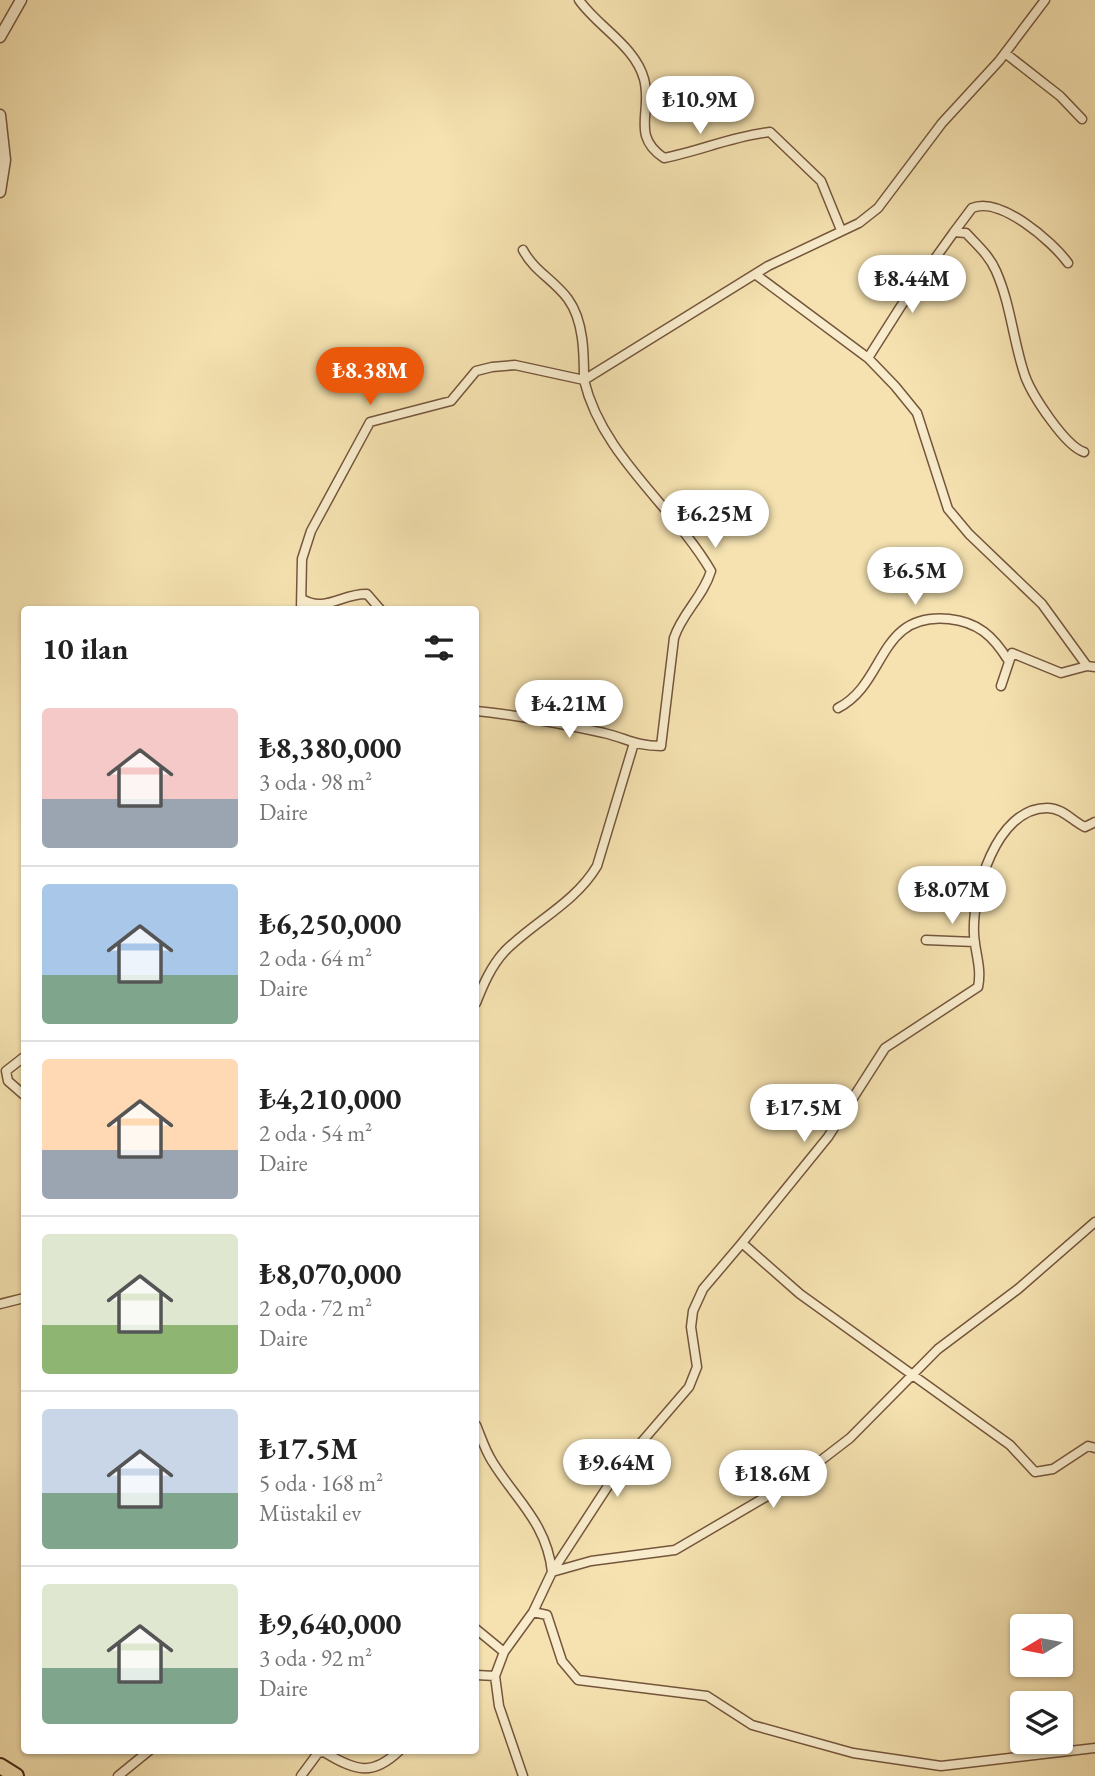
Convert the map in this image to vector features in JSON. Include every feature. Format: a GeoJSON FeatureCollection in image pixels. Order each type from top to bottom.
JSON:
{"type":"FeatureCollection","features":[{"type":"Feature","properties":{"kind":"highway"},"geometry":{"type":"LineString","coordinates":[[0,1766],[16,1776]]}},
{"type":"Feature","properties":{"kind":"street"},"geometry":{"type":"LineString","coordinates":[[0,37],[21,0]]}},
{"type":"Feature","properties":{"kind":"street"},"geometry":{"type":"LineString","coordinates":[[579,0],[631,55],[644,80],[644,138],[653,150],[664,158],[703,150],[742,135],[770,132],[821,181],[841,230]]}},
{"type":"Feature","properties":{"kind":"street"},"geometry":{"type":"LineString","coordinates":[[301,604],[302,559],[311,531],[370,422],[451,401],[476,371],[492,367],[515,365],[584,380],[755,274],[859,223],[878,208],[942,123],[1005,53],[1045,0]]}},
{"type":"Feature","properties":{"kind":"street"},"geometry":{"type":"LineString","coordinates":[[1005,53],[1060,96],[1082,119]]}},
{"type":"Feature","properties":{"kind":"street"},"geometry":{"type":"LineString","coordinates":[[0,115],[5,160],[0,192]]}},
{"type":"Feature","properties":{"kind":"street"},"geometry":{"type":"LineString","coordinates":[[868,358],[901,306],[972,208],[994,205],[1017,218],[1058,249],[1068,263]]}},
{"type":"Feature","properties":{"kind":"street"},"geometry":{"type":"LineString","coordinates":[[954,232],[966,233],[985,252],[1009,303],[1026,376],[1061,433],[1077,450],[1084,452]]}},
{"type":"Feature","properties":{"kind":"street"},"geometry":{"type":"LineString","coordinates":[[479,711],[551,722],[622,737],[634,743],[661,746],[674,638],[677,628],[699,600],[710,571],[696,546],[641,482],[615,443],[588,395],[584,380],[580,329],[568,299],[530,264],[523,250]]}},
{"type":"Feature","properties":{"kind":"street"},"geometry":{"type":"LineString","coordinates":[[755,274],[868,358],[917,413],[948,509],[969,534],[1042,604],[1091,667],[1061,673],[1012,653],[1001,685]]}},
{"type":"Feature","properties":{"kind":"street"},"geometry":{"type":"LineString","coordinates":[[313,606],[355,594],[367,594],[377,606]]}},
{"type":"Feature","properties":{"kind":"street"},"geometry":{"type":"LineString","coordinates":[[838,708],[847,703],[866,682],[897,632],[933,617],[958,620],[979,627],[992,637],[1008,660]]}},
{"type":"Feature","properties":{"kind":"street"},"geometry":{"type":"LineString","coordinates":[[479,996],[491,969],[505,951],[587,883],[597,866],[634,743]]}},
{"type":"Feature","properties":{"kind":"street"},"geometry":{"type":"LineString","coordinates":[[523,1776],[499,1706],[495,1676],[504,1652],[533,1612],[552,1572],[621,1466],[689,1387],[697,1367],[691,1328],[693,1311],[703,1289],[828,1138],[885,1048],[978,987],[981,973],[975,942],[977,902],[986,861],[1000,838],[1031,811],[1049,808],[1065,813],[1085,827],[1095,822]]}},
{"type":"Feature","properties":{"kind":"street"},"geometry":{"type":"LineString","coordinates":[[926,940],[975,942]]}},
{"type":"Feature","properties":{"kind":"street"},"geometry":{"type":"LineString","coordinates":[[21,1059],[6,1071],[8,1080],[21,1092]]}},
{"type":"Feature","properties":{"kind":"street"},"geometry":{"type":"LineString","coordinates":[[552,1572],[591,1561],[675,1550],[798,1478],[850,1438],[938,1349],[1018,1289],[1095,1222]]}},
{"type":"Feature","properties":{"kind":"street"},"geometry":{"type":"LineString","coordinates":[[742,1243],[800,1294],[1010,1446],[1035,1472],[1052,1469],[1088,1447],[1095,1448]]}},
{"type":"Feature","properties":{"kind":"street"},"geometry":{"type":"LineString","coordinates":[[0,1304],[21,1299]]}},
{"type":"Feature","properties":{"kind":"street"},"geometry":{"type":"LineString","coordinates":[[479,1432],[492,1461],[523,1500],[550,1550],[552,1572]]}},
{"type":"Feature","properties":{"kind":"street"},"geometry":{"type":"LineString","coordinates":[[533,1612],[547,1615],[562,1661],[578,1680],[707,1696],[752,1725],[853,1753],[941,1766],[1095,1748]]}},
{"type":"Feature","properties":{"kind":"street"},"geometry":{"type":"LineString","coordinates":[[479,1631],[504,1652]]}},
{"type":"Feature","properties":{"kind":"street"},"geometry":{"type":"LineString","coordinates":[[479,1675],[495,1676]]}},
{"type":"Feature","properties":{"kind":"street"},"geometry":{"type":"LineString","coordinates":[[118,1776],[145,1754]]}},
{"type":"Feature","properties":{"kind":"street"},"geometry":{"type":"LineString","coordinates":[[301,1776],[317,1754]]}},
{"type":"Feature","properties":{"kind":"street"},"geometry":{"type":"LineString","coordinates":[[328,1754],[360,1774],[374,1775],[389,1766],[397,1754]]}}]}
